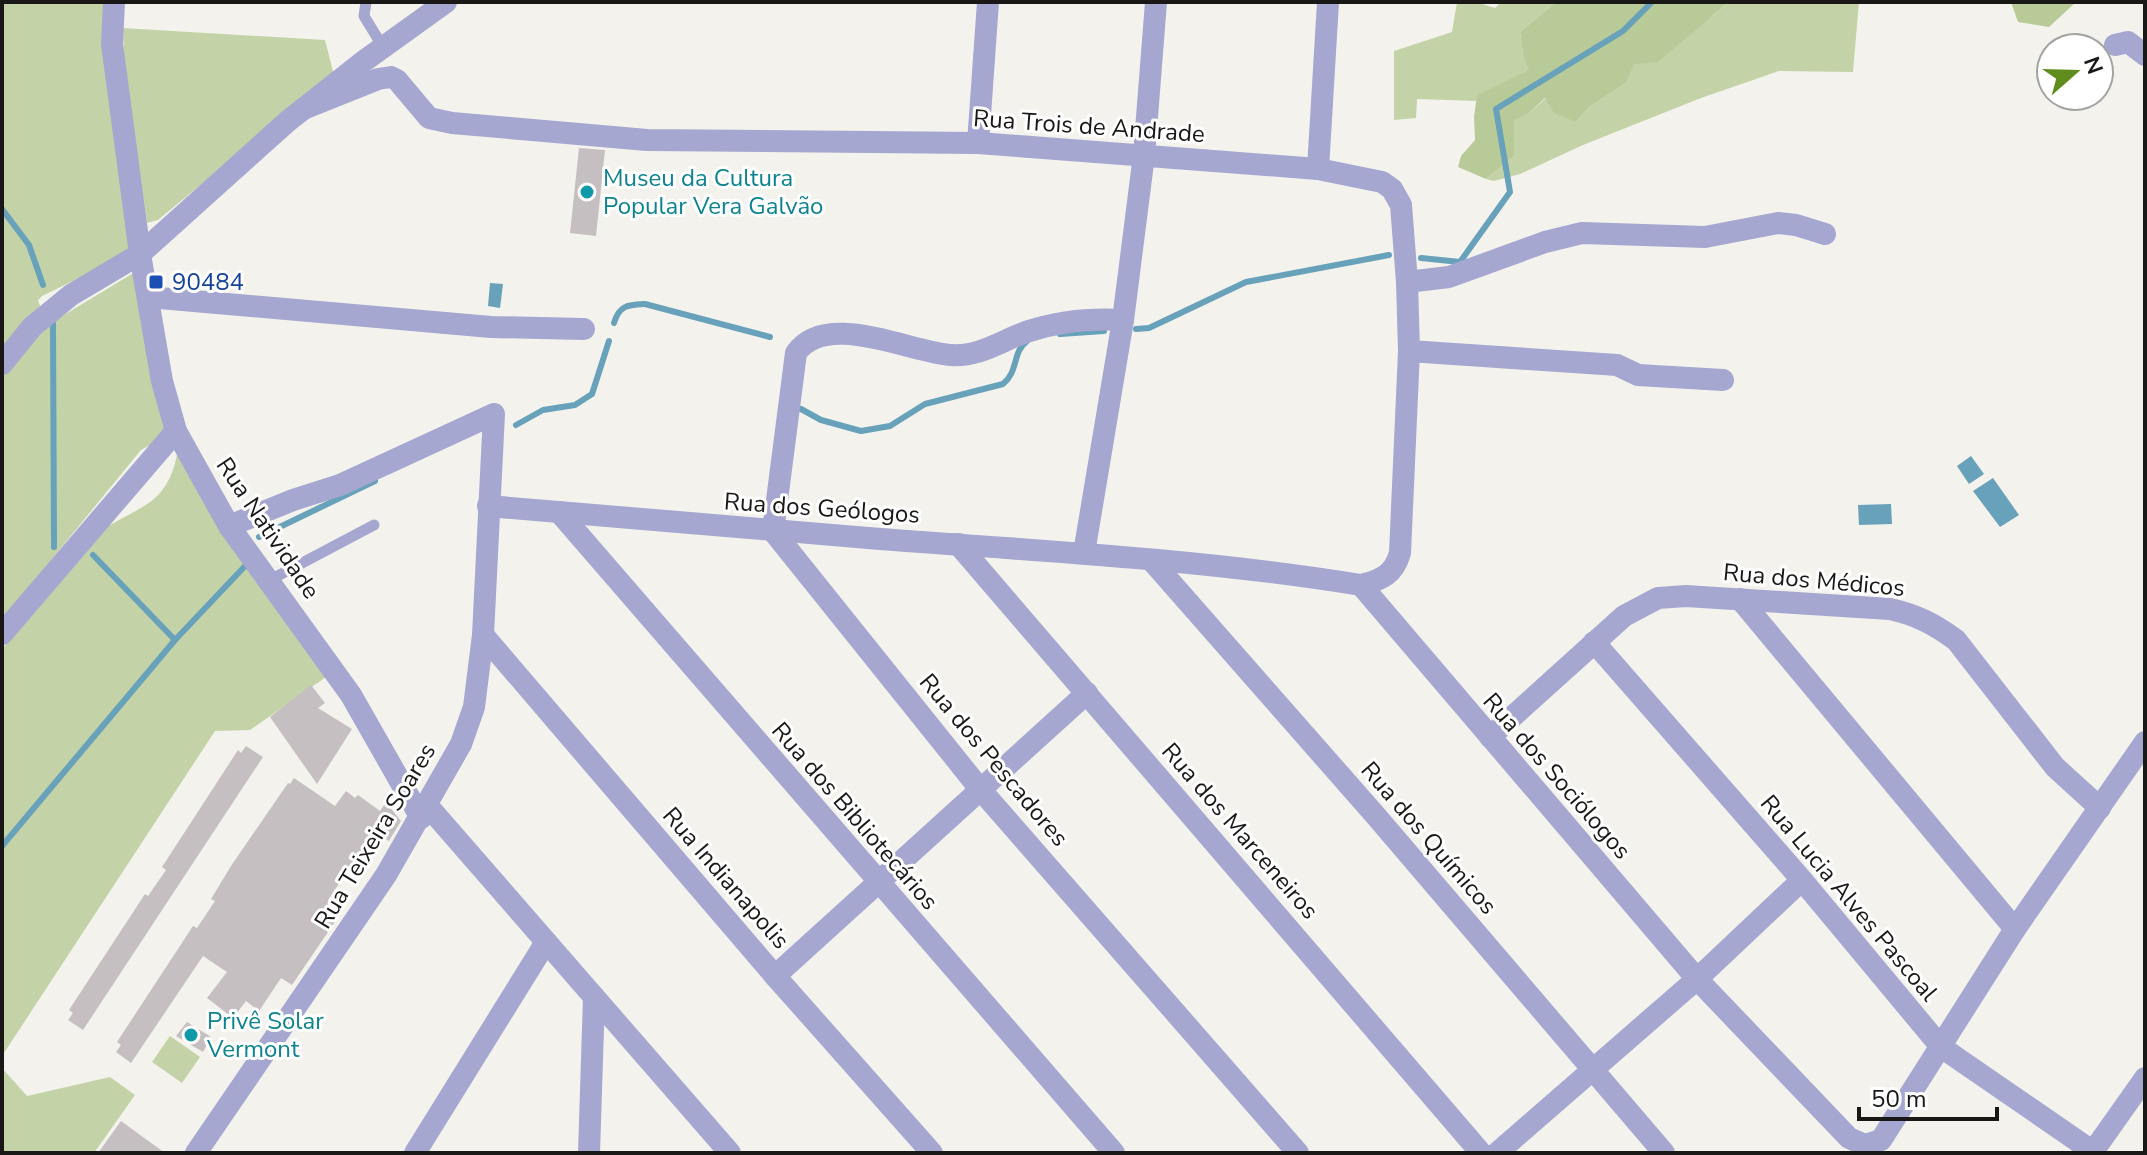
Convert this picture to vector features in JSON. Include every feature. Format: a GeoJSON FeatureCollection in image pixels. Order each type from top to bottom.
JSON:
{"type":"FeatureCollection","features":[{"type":"Feature","properties":{"kind":"street","name":"Rua Natividade"},"geometry":{"type":"LineString","coordinates":[[114,2],[112,44],[140,254],[162,381],[176,431],[229,526],[351,695],[424,812],[546,942],[730,1153]]}},
{"type":"Feature","properties":{"kind":"street"},"geometry":{"type":"LineString","coordinates":[[2,364],[32,327],[71,295],[140,254],[303,109],[446,2]]}},
{"type":"Feature","properties":{"kind":"street"},"geometry":{"type":"LineString","coordinates":[[978,143],[988,2]]}},
{"type":"Feature","properties":{"kind":"street"},"geometry":{"type":"LineString","coordinates":[[1084,553],[1123,320],[1144,155],[1156,2]]}},
{"type":"Feature","properties":{"kind":"street"},"geometry":{"type":"LineString","coordinates":[[1318,169],[1328,2]]}},
{"type":"Feature","properties":{"kind":"street"},"geometry":{"type":"LineString","coordinates":[[2115,45],[2128,42],[2145,55]]}},
{"type":"Feature","properties":{"kind":"street","name":"Rua Trois de Andrade"},"geometry":{"type":"LineString","coordinates":[[364,61],[378,79],[394,78],[429,118],[452,123],[662,141],[978,143],[1318,169],[1382,182],[1392,189],[1401,205],[1407,282],[1409,351],[1400,553],[1389,575],[1361,585]]}},
{"type":"Feature","properties":{"kind":"street"},"geometry":{"type":"LineString","coordinates":[[303,109],[378,79]]}},
{"type":"Feature","properties":{"kind":"street"},"geometry":{"type":"LineString","coordinates":[[1407,282],[1449,277],[1545,242],[1582,233],[1705,237],[1778,223],[1825,234]]}},
{"type":"Feature","properties":{"kind":"street"},"geometry":{"type":"LineString","coordinates":[[148,297],[491,327],[584,329]]}},
{"type":"Feature","properties":{"kind":"street"},"geometry":{"type":"LineString","coordinates":[[773,531],[796,353],[802,343],[821,334],[869,336],[920,351],[969,355],[1024,333],[1066,321],[1123,320]]}},
{"type":"Feature","properties":{"kind":"street"},"geometry":{"type":"LineString","coordinates":[[1409,351],[1617,365],[1638,375],[1723,380]]}},
{"type":"Feature","properties":{"kind":"street","name":"Rua Teixeira Soares"},"geometry":{"type":"LineString","coordinates":[[196,1153],[386,875],[461,744],[474,707],[483,635],[494,414],[340,485],[229,526]]}},
{"type":"Feature","properties":{"kind":"street"},"geometry":{"type":"LineString","coordinates":[[2,634],[176,431]]}},
{"type":"Feature","properties":{"kind":"street","name":"Rua dos Geólogos"},"geometry":{"type":"LineString","coordinates":[[488,506],[1152,561]]}},
{"type":"Feature","properties":{"kind":"street","name":"Rua dos Bibliotecários"},"geometry":{"type":"LineString","coordinates":[[559,512],[1114,1153]]}},
{"type":"Feature","properties":{"kind":"street","name":"Rua dos Pescadores"},"geometry":{"type":"LineString","coordinates":[[773,531],[980,789],[1298,1153]]}},
{"type":"Feature","properties":{"kind":"street","name":"Rua dos Marceneiros"},"geometry":{"type":"LineString","coordinates":[[958,544],[1481,1153]]}},
{"type":"Feature","properties":{"kind":"street"},"geometry":{"type":"LineString","coordinates":[[1152,561],[1361,585]]}},
{"type":"Feature","properties":{"kind":"street","name":"Rua dos Químicos"},"geometry":{"type":"LineString","coordinates":[[1152,561],[1664,1153]]}},
{"type":"Feature","properties":{"kind":"street","name":"Rua dos Sociólogos"},"geometry":{"type":"LineString","coordinates":[[1361,585],[1697,979],[1849,1138],[1865,1145],[1881,1140],[1941,1047]]}},
{"type":"Feature","properties":{"kind":"street","name":"Rua dos Médicos"},"geometry":{"type":"LineString","coordinates":[[1490,737],[1624,616],[1658,598],[1686,596],[1890,609],[1915,614],[1956,640],[2055,767],[2100,808]]}},
{"type":"Feature","properties":{"kind":"street"},"geometry":{"type":"LineString","coordinates":[[1740,599],[2015,929]]}},
{"type":"Feature","properties":{"kind":"street","name":"Rua Indianapolis"},"geometry":{"type":"LineString","coordinates":[[483,635],[775,976],[932,1153]]}},
{"type":"Feature","properties":{"kind":"street","name":"Rua Lucia Alves Pascoal"},"geometry":{"type":"LineString","coordinates":[[1594,642],[1802,880],[1941,1047],[2093,1152]]}},
{"type":"Feature","properties":{"kind":"street"},"geometry":{"type":"LineString","coordinates":[[775,976],[1087,693]]}},
{"type":"Feature","properties":{"kind":"street"},"geometry":{"type":"LineString","coordinates":[[1941,1047],[2015,929],[2145,742]]}},
{"type":"Feature","properties":{"kind":"street"},"geometry":{"type":"LineString","coordinates":[[1497,1153],[1697,979],[1802,880]]}},
{"type":"Feature","properties":{"kind":"street"},"geometry":{"type":"LineString","coordinates":[[415,1153],[546,942]]}},
{"type":"Feature","properties":{"kind":"street"},"geometry":{"type":"LineString","coordinates":[[589,1153],[594,997]]}},
{"type":"Feature","properties":{"kind":"street"},"geometry":{"type":"LineString","coordinates":[[2093,1152],[2145,1078]]}},
{"type":"Feature","properties":{"kind":"lane"},"geometry":{"type":"LineString","coordinates":[[366,2],[364,16],[383,47]]}},
{"type":"Feature","properties":{"kind":"lane"},"geometry":{"type":"LineString","coordinates":[[268,581],[374,525]]}},
{"type":"Feature","properties":{"kind":"green space"},"geometry":{"type":"Polygon","coordinates":[[[2,2],[106,2],[129,241],[128,250],[120,258],[42,296],[38,300],[41,309],[2,356],[2,2]]]}},
{"type":"Feature","properties":{"kind":"green space"},"geometry":{"type":"Polygon","coordinates":[[[1457,2],[1476,2],[1495,8],[1501,2],[1556,2],[1520,32],[1523,55],[1530,70],[1478,95],[1476,101],[1417,99],[1416,118],[1394,120],[1394,51],[1452,32],[1457,2]]]}},
{"type":"Feature","properties":{"kind":"green space"},"geometry":{"type":"Polygon","coordinates":[[[1556,2],[1729,2],[1658,62],[1634,64],[1626,83],[1589,107],[1576,122],[1554,113],[1545,98],[1528,114],[1514,120],[1514,156],[1486,179],[1458,167],[1461,156],[1475,140],[1477,95],[1529,70],[1520,32],[1556,2]]]}},
{"type":"Feature","properties":{"kind":"green space"},"geometry":{"type":"Polygon","coordinates":[[[1729,2],[1859,2],[1853,72],[1779,71],[1701,98],[1520,174],[1494,181],[1486,179],[1514,156],[1513,120],[1528,114],[1546,98],[1576,122],[1589,107],[1626,83],[1633,64],[1713,16],[1729,2]]]}},
{"type":"Feature","properties":{"kind":"green space"},"geometry":{"type":"Polygon","coordinates":[[[2011,2],[2076,2],[2049,27],[2018,22],[2011,2]]]}},
{"type":"Feature","properties":{"kind":"green space"},"geometry":{"type":"Polygon","coordinates":[[[123,28],[325,40],[334,75],[158,220],[147,223],[124,63],[123,28]]]}},
{"type":"Feature","properties":{"kind":"green space"},"geometry":{"type":"Polygon","coordinates":[[[135,272],[166,429],[159,440],[141,450],[2,620],[2,378],[41,329],[135,272]]]}},
{"type":"Feature","properties":{"kind":"green space"},"geometry":{"type":"Polygon","coordinates":[[[178,449],[329,675],[250,730],[215,731],[2,1056],[2,649],[100,531],[160,493],[174,468],[178,449]]]}},
{"type":"Feature","properties":{"kind":"green space"},"geometry":{"type":"Polygon","coordinates":[[[170,1036],[200,1057],[182,1083],[152,1062],[170,1036]]]}},
{"type":"Feature","properties":{"kind":"green space"},"geometry":{"type":"Polygon","coordinates":[[[2,1068],[27,1096],[110,1077],[135,1095],[94,1153],[2,1153],[2,1068]]]}},
{"type":"Feature","properties":{"kind":"water"},"geometry":{"type":"Polygon","coordinates":[[[490,283],[503,284],[500,308],[488,306],[490,283]]]}},
{"type":"Feature","properties":{"kind":"water"},"geometry":{"type":"Polygon","coordinates":[[[1971,456],[1984,474],[1969,484],[1957,466],[1971,456]]]}},
{"type":"Feature","properties":{"kind":"water"},"geometry":{"type":"Polygon","coordinates":[[[1993,478],[2019,515],[2000,527],[1973,491],[1993,478]]]}},
{"type":"Feature","properties":{"kind":"water"},"geometry":{"type":"Polygon","coordinates":[[[1891,504],[1892,524],[1859,525],[1858,505],[1891,504]]]}},
{"type":"Feature","properties":{"kind":"building","name":"Museu da Cultura Popular Vera Galvão"},"geometry":{"type":"Polygon","coordinates":[[[579,148],[605,150],[596,236],[570,233],[579,148]]]}},
{"type":"Feature","properties":{"kind":"building"},"geometry":{"type":"Polygon","coordinates":[[[311,685],[325,703],[318,708],[352,729],[317,784],[270,717],[311,685]]]}},
{"type":"Feature","properties":{"kind":"building"},"geometry":{"type":"Polygon","coordinates":[[[246,746],[263,757],[83,1030],[68,1020],[73,1013],[69,1010],[145,894],[148,896],[166,870],[162,867],[238,750],[241,753],[246,746]]]}},
{"type":"Feature","properties":{"kind":"building"},"geometry":{"type":"Polygon","coordinates":[[[294,778],[335,806],[346,791],[355,798],[358,795],[380,811],[386,802],[401,821],[389,841],[374,831],[328,900],[343,910],[292,985],[281,978],[259,1011],[246,1001],[233,1018],[207,998],[227,972],[203,956],[131,1063],[116,1052],[121,1045],[117,1042],[193,926],[197,928],[215,901],[211,899],[231,866],[294,778]]]}},
{"type":"Feature","properties":{"kind":"building","name":"Privê Solar Vermont"},"geometry":{"type":"Polygon","coordinates":[[[187,1022],[211,1037],[203,1052],[176,1036],[187,1022]]]}},
{"type":"Feature","properties":{"kind":"building"},"geometry":{"type":"Polygon","coordinates":[[[121,1121],[165,1153],[98,1153],[121,1121]]]}},
{"type":"Feature","properties":{"kind":"waterway"},"geometry":{"type":"LineString","coordinates":[[1421,258],[1460,262],[1510,192],[1496,109],[1623,31],[1652,2]]}},
{"type":"Feature","properties":{"kind":"waterway"},"geometry":{"type":"LineString","coordinates":[[2,209],[29,245],[43,285]]}},
{"type":"Feature","properties":{"kind":"waterway"},"geometry":{"type":"LineString","coordinates":[[1136,329],[1149,328],[1246,282],[1389,255]]}},
{"type":"Feature","properties":{"kind":"waterway"},"geometry":{"type":"LineString","coordinates":[[614,323],[625,307],[645,304],[770,337]]}},
{"type":"Feature","properties":{"kind":"waterway"},"geometry":{"type":"LineString","coordinates":[[53,324],[54,547]]}},
{"type":"Feature","properties":{"kind":"waterway"},"geometry":{"type":"LineString","coordinates":[[1060,334],[1104,331]]}},
{"type":"Feature","properties":{"kind":"waterway"},"geometry":{"type":"LineString","coordinates":[[516,425],[543,410],[575,405],[592,394],[609,341]]}},
{"type":"Feature","properties":{"kind":"waterway"},"geometry":{"type":"LineString","coordinates":[[801,409],[821,420],[861,431],[890,426],[925,404],[1003,384],[1022,345],[1027,341]]}},
{"type":"Feature","properties":{"kind":"waterway"},"geometry":{"type":"LineString","coordinates":[[259,537],[375,481]]}},
{"type":"Feature","properties":{"kind":"waterway"},"geometry":{"type":"LineString","coordinates":[[93,555],[175,640]]}},
{"type":"Feature","properties":{"kind":"waterway"},"geometry":{"type":"LineString","coordinates":[[2,846],[175,640],[246,565]]}},
{"type":"Feature","properties":{"kind":"place","name":"Museu da Cultura Popular Vera Galvão"},"geometry":{"type":"Point","coordinates":[587,192]}},
{"type":"Feature","properties":{"kind":"place","name":"90484"},"geometry":{"type":"Point","coordinates":[156,282]}},
{"type":"Feature","properties":{"kind":"place","name":"Privê Solar Vermont"},"geometry":{"type":"Point","coordinates":[191,1035]}}]}
